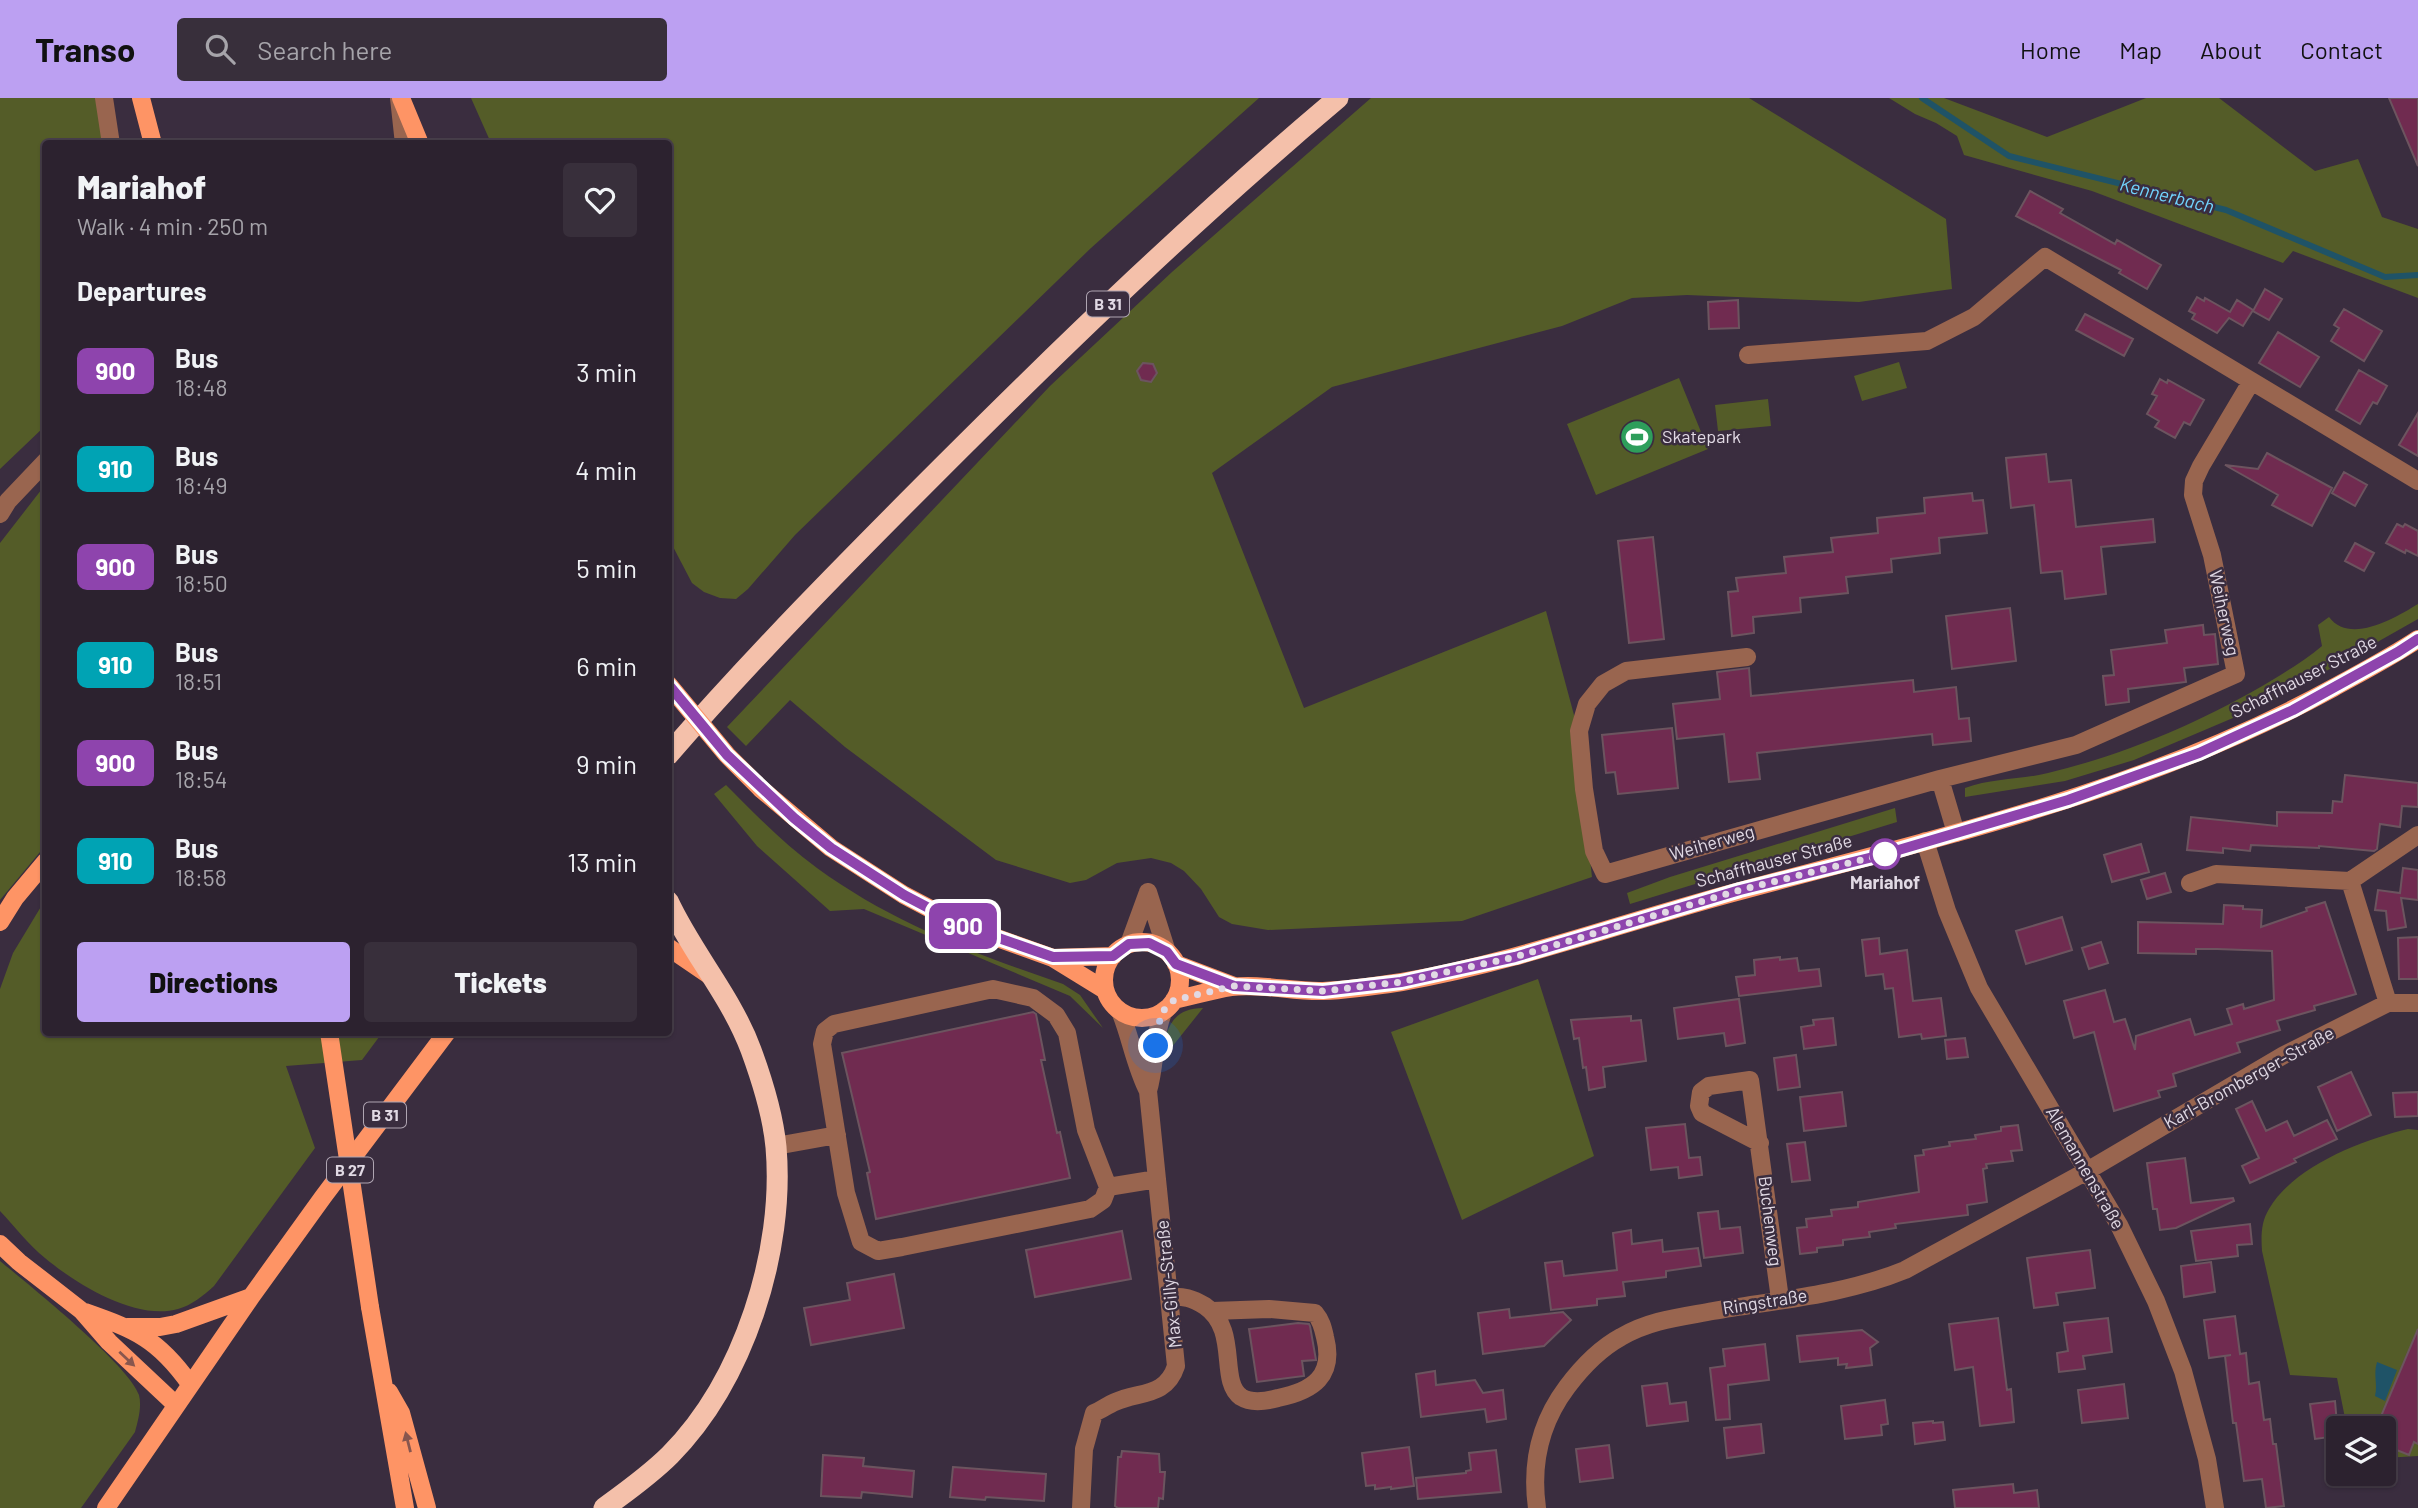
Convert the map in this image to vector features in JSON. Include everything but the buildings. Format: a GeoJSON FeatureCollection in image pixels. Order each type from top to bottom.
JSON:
{"type":"FeatureCollection","features":[{"type":"Feature","properties":{"kind":"highway","name":"B 31"},"geometry":{"type":"LineString","coordinates":[[673,750],[748,667],[999,410],[1198,221],[1338,98]]}},
{"type":"Feature","properties":{"kind":"highway"},"geometry":{"type":"LineString","coordinates":[[604,1508],[670,1455],[699,1419],[741,1344],[760,1295],[772,1245],[776,1146],[766,1100],[750,1047],[726,1000],[672,909]]}},
{"type":"Feature","properties":{"kind":"main road"},"geometry":{"type":"LineString","coordinates":[[141,98],[152,140]]}},
{"type":"Feature","properties":{"kind":"main road"},"geometry":{"type":"LineString","coordinates":[[400,98],[418,140]]}},
{"type":"Feature","properties":{"kind":"main road","name":"Schaffhauser Straße"},"geometry":{"type":"LineString","coordinates":[[1169,1005],[1234,986],[1323,991],[1401,982],[1515,957],[1740,890],[1885,854],[2068,800],[2199,753],[2293,710],[2418,639]]}},
{"type":"Feature","properties":{"kind":"main road"},"geometry":{"type":"LineString","coordinates":[[672,689],[727,755],[761,789],[831,848],[904,895],[961,925],[1053,957],[1105,990]]}},
{"type":"Feature","properties":{"kind":"main road"},"geometry":{"type":"LineString","coordinates":[[0,922],[15,898],[42,866]]}},
{"type":"Feature","properties":{"kind":"main road"},"geometry":{"type":"LineString","coordinates":[[1149,943],[1172,958],[1179,986],[1169,1005],[1154,1016],[1142,1018],[1120,1011],[1113,1005],[1105,990],[1104,972],[1113,956],[1129,944],[1149,943]]}},
{"type":"Feature","properties":{"kind":"main road"},"geometry":{"type":"LineString","coordinates":[[672,950],[712,977]]}},
{"type":"Feature","properties":{"kind":"main road"},"geometry":{"type":"LineString","coordinates":[[1053,957],[1113,956]]}},
{"type":"Feature","properties":{"kind":"main road","name":"Schaffhauser Straße"},"geometry":{"type":"LineString","coordinates":[[1172,958],[1234,986]]}},
{"type":"Feature","properties":{"kind":"main road","name":"B 27"},"geometry":{"type":"LineString","coordinates":[[330,1036],[370,1307],[404,1508]]}},
{"type":"Feature","properties":{"kind":"main road","name":"B 31"},"geometry":{"type":"LineString","coordinates":[[106,1508],[251,1297],[444,1036]]}},
{"type":"Feature","properties":{"kind":"main road"},"geometry":{"type":"LineString","coordinates":[[0,1244],[82,1311],[108,1342],[175,1404]]}},
{"type":"Feature","properties":{"kind":"main road"},"geometry":{"type":"LineString","coordinates":[[127,1327],[176,1324],[251,1297]]}},
{"type":"Feature","properties":{"kind":"main road"},"geometry":{"type":"LineString","coordinates":[[82,1311],[127,1327],[160,1348],[190,1384]]}},
{"type":"Feature","properties":{"kind":"main road"},"geometry":{"type":"LineString","coordinates":[[382,1380],[401,1413],[427,1508]]}},
{"type":"Feature","properties":{"kind":"street"},"geometry":{"type":"LineString","coordinates":[[104,98],[110,140]]}},
{"type":"Feature","properties":{"kind":"street"},"geometry":{"type":"LineString","coordinates":[[400,98],[404,140]]}},
{"type":"Feature","properties":{"kind":"street"},"geometry":{"type":"LineString","coordinates":[[1748,355],[1927,341],[1974,317],[2045,257],[2418,481]]}},
{"type":"Feature","properties":{"kind":"street","name":"Weiherweg"},"geometry":{"type":"LineString","coordinates":[[1747,657],[1626,671],[1603,684],[1587,704],[1579,731],[1584,789],[1594,851],[1605,874],[1940,779],[2076,745],[2236,674],[2212,555],[2193,495],[2194,481],[2201,466],[2251,382]]}},
{"type":"Feature","properties":{"kind":"street"},"geometry":{"type":"LineString","coordinates":[[0,514],[42,465]]}},
{"type":"Feature","properties":{"kind":"street"},"geometry":{"type":"LineString","coordinates":[[1940,779],[1956,833]]}},
{"type":"Feature","properties":{"kind":"street"},"geometry":{"type":"LineString","coordinates":[[2190,883],[2216,874],[2350,881],[2418,835]]}},
{"type":"Feature","properties":{"kind":"street","name":"Alemannenstraße"},"geometry":{"type":"LineString","coordinates":[[1925,841],[1947,911],[1979,988],[2119,1225],[2144,1276],[2183,1371],[2207,1459],[2216,1508]]}},
{"type":"Feature","properties":{"kind":"street"},"geometry":{"type":"LineString","coordinates":[[2350,881],[2388,1003]]}},
{"type":"Feature","properties":{"kind":"street"},"geometry":{"type":"LineString","coordinates":[[1129,944],[1148,892],[1172,958]]}},
{"type":"Feature","properties":{"kind":"street"},"geometry":{"type":"LineString","coordinates":[[993,989],[1032,998],[1056,1014],[1067,1033],[1086,1130],[1108,1187],[1102,1200],[1090,1209],[878,1251],[861,1242],[846,1193],[822,1044],[825,1031],[834,1024],[993,989]]}},
{"type":"Feature","properties":{"kind":"street","name":"Karl-Bromberger-Straße"},"geometry":{"type":"LineString","coordinates":[[2087,1171],[2284,1055],[2388,1003],[2418,1003]]}},
{"type":"Feature","properties":{"kind":"street","name":"Max-Gilly-Straße"},"geometry":{"type":"LineString","coordinates":[[1148,1091],[1154,1069],[1157,1028],[1169,1005]]}},
{"type":"Feature","properties":{"kind":"street","name":"Max-Gilly-Straße"},"geometry":{"type":"LineString","coordinates":[[1081,1508],[1084,1449],[1094,1413],[1116,1401],[1157,1390],[1173,1376],[1177,1355],[1148,1091],[1139,1073],[1120,1011]]}},
{"type":"Feature","properties":{"kind":"street"},"geometry":{"type":"LineString","coordinates":[[776,1146],[837,1135]]}},
{"type":"Feature","properties":{"kind":"street","name":"Buchenweg"},"geometry":{"type":"LineString","coordinates":[[1760,1143],[1780,1299]]}},
{"type":"Feature","properties":{"kind":"street","name":"Ringstraße"},"geometry":{"type":"LineString","coordinates":[[1537,1508],[1535,1474],[1543,1432],[1555,1404],[1591,1358],[1622,1336],[1662,1320],[1836,1291],[1880,1280],[1905,1270],[2087,1171]]}},
{"type":"Feature","properties":{"kind":"street"},"geometry":{"type":"LineString","coordinates":[[1108,1187],[1157,1179]]}},
{"type":"Feature","properties":{"kind":"street"},"geometry":{"type":"LineString","coordinates":[[1169,1297],[1183,1296],[1194,1299],[1212,1311],[1220,1321],[1225,1334],[1232,1383],[1240,1396],[1252,1401],[1266,1401],[1297,1394],[1309,1389],[1323,1375],[1329,1363],[1327,1344],[1321,1320],[1315,1313],[1269,1309],[1212,1311]]}},
{"type":"Feature","properties":{"kind":"green space"},"geometry":{"type":"Polygon","coordinates":[[[0,98],[104,98],[109,140],[42,140],[42,429],[0,469],[0,98]]]}},
{"type":"Feature","properties":{"kind":"green space"},"geometry":{"type":"Polygon","coordinates":[[[471,98],[1259,98],[1091,248],[795,535],[736,599],[720,598],[704,592],[692,583],[672,545],[672,140],[490,140],[471,98]]]}},
{"type":"Feature","properties":{"kind":"green space"},"geometry":{"type":"Polygon","coordinates":[[[1371,98],[1749,98],[1946,219],[1952,289],[1859,302],[1687,295],[1632,298],[1562,326],[1332,387],[1212,473],[1304,708],[1546,611],[1574,715],[1592,877],[1462,921],[1268,930],[1232,924],[1219,917],[1201,889],[1184,871],[1171,863],[1151,858],[1117,863],[1086,880],[1070,883],[996,860],[845,747],[790,700],[746,746],[727,727],[1050,386],[1172,272],[1371,98]]]}},
{"type":"Feature","properties":{"kind":"green space"},"geometry":{"type":"Polygon","coordinates":[[[1889,98],[1944,98],[2047,137],[2146,98],[2219,98],[2315,171],[2358,159],[2382,217],[2418,229],[2418,298],[2293,251],[2283,263],[2092,191],[1964,155],[1957,136],[1889,98]]]}},
{"type":"Feature","properties":{"kind":"green space"},"geometry":{"type":"Polygon","coordinates":[[[1899,362],[1907,388],[1862,401],[1854,376],[1899,362]]]}},
{"type":"Feature","properties":{"kind":"green space","name":"Skatepark"},"geometry":{"type":"Polygon","coordinates":[[[1679,378],[1708,449],[1596,495],[1567,424],[1679,378]]]}},
{"type":"Feature","properties":{"kind":"green space"},"geometry":{"type":"Polygon","coordinates":[[[1768,399],[1771,426],[1718,431],[1715,405],[1768,399]]]}},
{"type":"Feature","properties":{"kind":"green space"},"geometry":{"type":"Polygon","coordinates":[[[42,489],[42,850],[0,900],[0,543],[42,489]]]}},
{"type":"Feature","properties":{"kind":"green space"},"geometry":{"type":"Polygon","coordinates":[[[2418,604],[2418,619],[2273,701],[2134,760],[2065,781],[1965,797],[1965,788],[2078,765],[2164,735],[2220,709],[2274,679],[2322,646],[2318,625],[2329,617],[2338,625],[2360,629],[2385,622],[2418,604]]]}},
{"type":"Feature","properties":{"kind":"green space"},"geometry":{"type":"Polygon","coordinates":[[[726,785],[793,849],[845,887],[905,921],[967,949],[1063,984],[1080,995],[1103,1028],[1070,996],[864,909],[830,911],[757,846],[714,794],[726,785]]]}},
{"type":"Feature","properties":{"kind":"green space"},"geometry":{"type":"Polygon","coordinates":[[[1895,808],[1897,822],[1630,904],[1627,893],[1670,877],[1895,808]]]}},
{"type":"Feature","properties":{"kind":"green space"},"geometry":{"type":"Polygon","coordinates":[[[42,905],[42,1036],[380,1036],[362,1060],[286,1066],[315,1148],[214,1286],[188,1305],[161,1311],[144,1310],[107,1298],[73,1279],[39,1253],[0,1211],[0,989],[13,953],[42,905]]]}},
{"type":"Feature","properties":{"kind":"green space"},"geometry":{"type":"Polygon","coordinates":[[[1538,979],[1594,1156],[1462,1220],[1391,1032],[1538,979]]]}},
{"type":"Feature","properties":{"kind":"green space"},"geometry":{"type":"Polygon","coordinates":[[[1203,1008],[1164,1057],[1166,1038],[1172,1022],[1184,1012],[1203,1008]]]}},
{"type":"Feature","properties":{"kind":"green space"},"geometry":{"type":"Polygon","coordinates":[[[2408,1129],[2418,1130],[2418,1456],[2396,1457],[2396,1416],[2345,1416],[2337,1378],[2290,1375],[2262,1251],[2264,1219],[2280,1194],[2312,1168],[2370,1140],[2408,1129]]]}},
{"type":"Feature","properties":{"kind":"green space"},"geometry":{"type":"Polygon","coordinates":[[[0,1261],[98,1346],[132,1382],[139,1395],[140,1409],[135,1432],[81,1508],[0,1508],[0,1261]]]}},
{"type":"Feature","properties":{"kind":"water"},"geometry":{"type":"Polygon","coordinates":[[[2377,1362],[2397,1370],[2385,1401],[2375,1396],[2377,1362]]]}},
{"type":"Feature","properties":{"kind":"waterway","name":"Kennerbach"},"geometry":{"type":"LineString","coordinates":[[1922,98],[2009,156],[2226,210],[2385,277],[2418,275]]}},
{"type":"Feature","properties":{"kind":"bus line","name":"900"},"geometry":{"type":"LineString","coordinates":[[672,689],[727,755],[794,818],[831,848],[904,895],[961,925],[1053,957],[1113,956],[1129,944],[1149,943],[1167,952],[1176,964],[1234,986],[1323,991],[1401,982],[1515,957],[1740,890],[1885,854],[2118,784],[2199,753],[2293,710],[2418,639]]}},
{"type":"Feature","properties":{"kind":"place","name":"Skatepark"},"geometry":{"type":"Point","coordinates":[1637,437]}},
{"type":"Feature","properties":{"kind":"place","name":"Mariahof"},"geometry":{"type":"Point","coordinates":[1885,854]}},
{"type":"Feature","properties":{"kind":"route"},"geometry":{"type":"LineString","coordinates":[[1156,1046],[1157,1028],[1164,1010],[1174,1000],[1234,986],[1323,991],[1401,982],[1515,957],[1740,890],[1885,854]]}}]}
